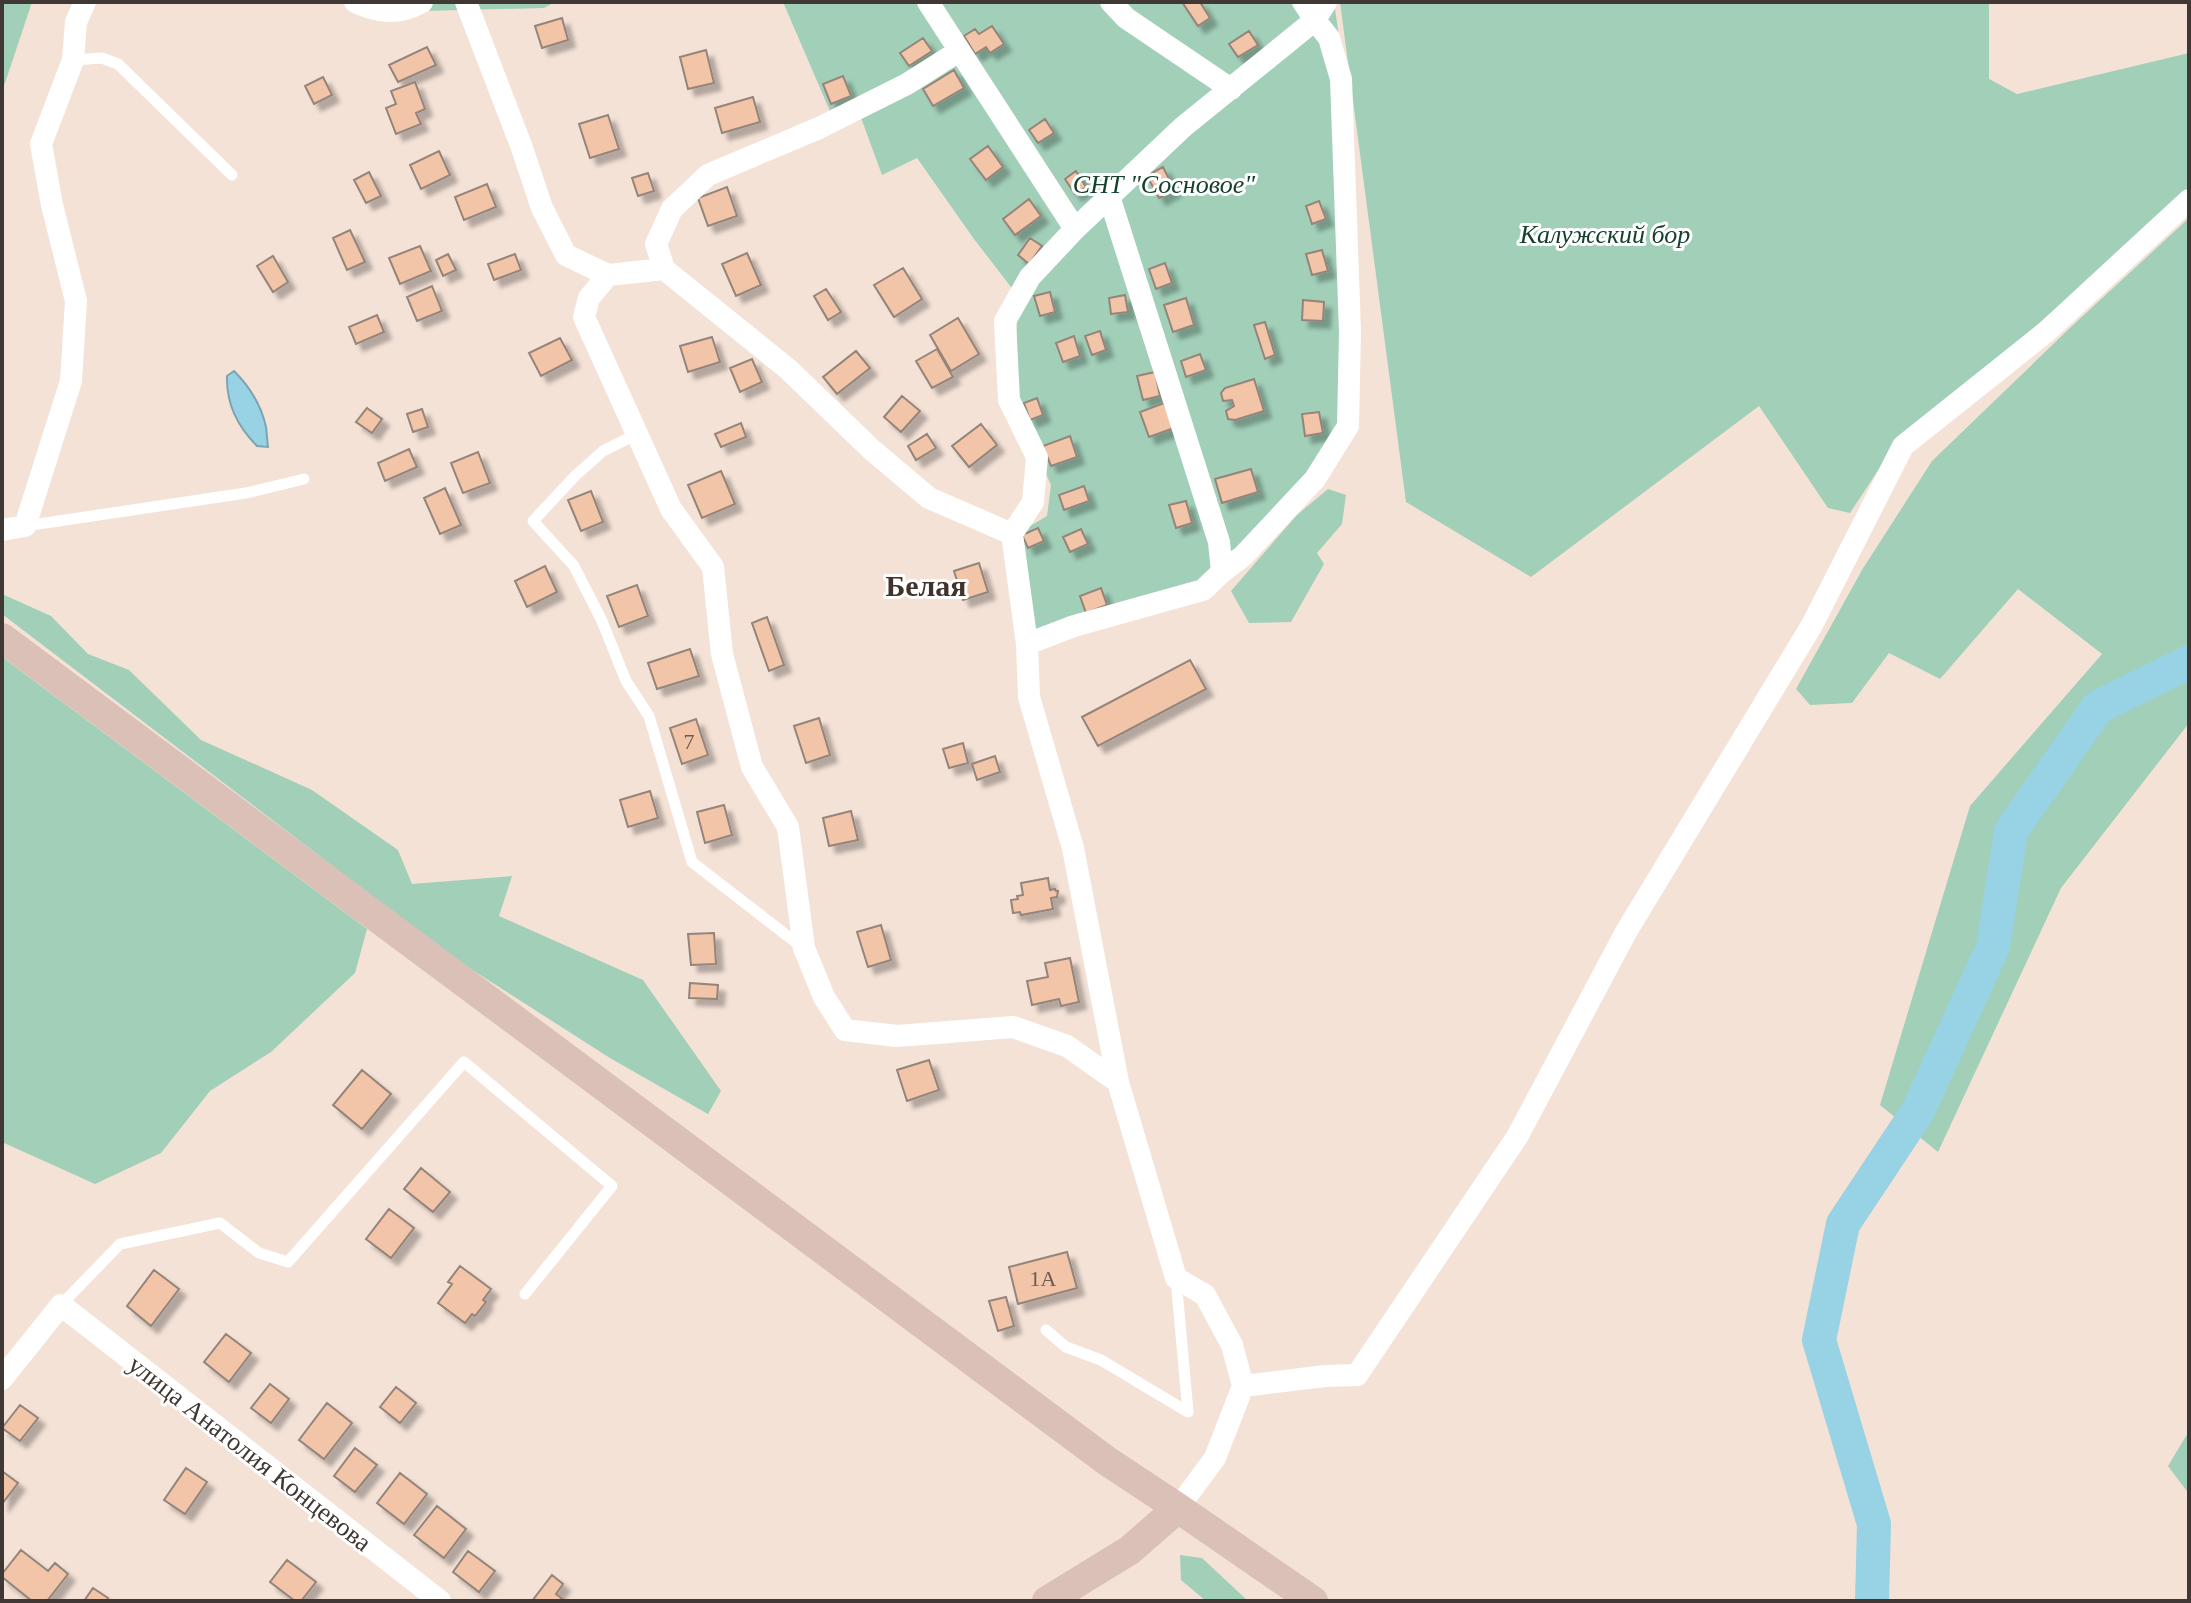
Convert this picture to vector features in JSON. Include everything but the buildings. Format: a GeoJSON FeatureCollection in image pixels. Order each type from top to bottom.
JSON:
{"type":"FeatureCollection","features":[{"type":"Feature","properties":{"kind":"main road"},"geometry":{"type":"LineString","coordinates":[[2,638],[1107,1461],[1313,1601]]}},
{"type":"Feature","properties":{"kind":"main road"},"geometry":{"type":"LineString","coordinates":[[1047,1601],[1072,1592],[1130,1550],[1178,1508]]}},
{"type":"Feature","properties":{"kind":"street"},"geometry":{"type":"LineString","coordinates":[[2,530],[25,526],[71,381],[76,301],[52,205],[41,144],[73,60],[76,22],[85,2]]}},
{"type":"Feature","properties":{"kind":"street"},"geometry":{"type":"LineString","coordinates":[[355,2],[373,11],[406,10],[422,2]]}},
{"type":"Feature","properties":{"kind":"street"},"geometry":{"type":"LineString","coordinates":[[465,2],[542,208],[566,255],[608,275],[664,269]]}},
{"type":"Feature","properties":{"kind":"street"},"geometry":{"type":"LineString","coordinates":[[928,2],[1075,229]]}},
{"type":"Feature","properties":{"kind":"street"},"geometry":{"type":"LineString","coordinates":[[1111,2],[1126,18],[1231,89]]}},
{"type":"Feature","properties":{"kind":"street"},"geometry":{"type":"LineString","coordinates":[[1027,644],[1074,626],[1203,590],[1243,556],[1315,479],[1348,426],[1350,332],[1341,79],[1329,38],[1315,8],[1231,89],[1183,127],[1075,229],[1030,277],[1005,321],[1009,400],[1037,457],[1033,502],[1012,534],[1027,644],[1029,697],[1073,848],[1118,1082],[1176,1278],[1205,1295],[1232,1345],[1243,1386],[1215,1458],[1178,1508]]}},
{"type":"Feature","properties":{"kind":"street"},"geometry":{"type":"LineString","coordinates":[[959,51],[907,84],[819,128],[708,175],[672,209],[656,244],[664,269],[788,369],[872,450],[929,498],[1012,534]]}},
{"type":"Feature","properties":{"kind":"street"},"geometry":{"type":"LineString","coordinates":[[1109,196],[1219,542],[1222,572]]}},
{"type":"Feature","properties":{"kind":"street"},"geometry":{"type":"LineString","coordinates":[[1243,1386],[1357,1375],[1517,1137],[1626,932],[1812,625],[1903,446],[2046,332],[2189,200]]}},
{"type":"Feature","properties":{"kind":"street"},"geometry":{"type":"LineString","coordinates":[[608,275],[589,298],[584,317],[671,509],[713,567],[722,654],[752,767],[788,827],[804,948],[824,997],[845,1030],[897,1036],[1013,1027],[1067,1046],[1118,1082]]}},
{"type":"Feature","properties":{"kind":"street"},"geometry":{"type":"LineString","coordinates":[[2,1379],[61,1305]]}},
{"type":"Feature","properties":{"kind":"street","name":"улица Анатолия Концевова"},"geometry":{"type":"LineString","coordinates":[[61,1305],[440,1601]]}},
{"type":"Feature","properties":{"kind":"lane"},"geometry":{"type":"LineString","coordinates":[[73,60],[102,58],[118,64],[232,175]]}},
{"type":"Feature","properties":{"kind":"lane"},"geometry":{"type":"LineString","coordinates":[[637,434],[603,451],[533,521],[574,566],[602,621],[626,681],[649,716],[692,862],[804,948]]}},
{"type":"Feature","properties":{"kind":"lane"},"geometry":{"type":"LineString","coordinates":[[25,526],[246,493],[304,479]]}},
{"type":"Feature","properties":{"kind":"lane"},"geometry":{"type":"LineString","coordinates":[[61,1305],[120,1244],[220,1223],[259,1253],[288,1262],[464,1062],[612,1186],[525,1294]]}},
{"type":"Feature","properties":{"kind":"lane"},"geometry":{"type":"LineString","coordinates":[[1046,1330],[1066,1347],[1101,1360],[1188,1412],[1176,1278]]}},
{"type":"Feature","properties":{"kind":"green space"},"geometry":{"type":"Polygon","coordinates":[[[2,2],[32,2],[2,92],[2,2]]]}},
{"type":"Feature","properties":{"kind":"green space"},"geometry":{"type":"Polygon","coordinates":[[[384,2],[555,2],[544,8],[423,11],[384,2]]]}},
{"type":"Feature","properties":{"kind":"green space","name":"СНТ \"Сосновое\""},"geometry":{"type":"Polygon","coordinates":[[[783,2],[1334,2],[1340,43],[1345,446],[1231,577],[1035,633],[1020,532],[1047,516],[1051,485],[1014,401],[1018,296],[917,158],[882,175],[860,115],[836,125],[783,2]]]}},
{"type":"Feature","properties":{"kind":"green space","name":"Калужский бор"},"geometry":{"type":"Polygon","coordinates":[[[1340,2],[1989,2],[1989,79],[2017,94],[2189,53],[2189,191],[1969,385],[1902,434],[1850,513],[1828,508],[1759,406],[1531,577],[1406,502],[1340,2]]]}},
{"type":"Feature","properties":{"kind":"green space"},"geometry":{"type":"Polygon","coordinates":[[[2189,218],[2189,723],[2061,888],[1938,1152],[1880,1105],[1970,806],[2102,654],[2018,589],[1940,679],[1889,653],[1852,703],[1810,705],[1796,689],[1862,570],[1932,461],[2189,218]]]}},
{"type":"Feature","properties":{"kind":"green space"},"geometry":{"type":"Polygon","coordinates":[[[1328,489],[1346,495],[1342,524],[1317,553],[1324,564],[1291,622],[1249,623],[1231,591],[1297,515],[1328,489]]]}},
{"type":"Feature","properties":{"kind":"green space"},"geometry":{"type":"Polygon","coordinates":[[[2,594],[51,616],[88,654],[129,670],[201,740],[312,790],[398,850],[412,884],[512,876],[499,916],[643,980],[721,1091],[708,1114],[610,1058],[452,957],[2,614],[2,594]]]}},
{"type":"Feature","properties":{"kind":"green space"},"geometry":{"type":"Polygon","coordinates":[[[2,657],[367,929],[355,973],[271,1052],[210,1091],[161,1153],[95,1184],[2,1142],[2,657]]]}},
{"type":"Feature","properties":{"kind":"green space"},"geometry":{"type":"Polygon","coordinates":[[[2189,1431],[2189,1494],[2168,1466],[2189,1431]]]}},
{"type":"Feature","properties":{"kind":"green space"},"geometry":{"type":"Polygon","coordinates":[[[1180,1555],[1202,1558],[1248,1601],[1206,1601],[1181,1580],[1180,1555]]]}},
{"type":"Feature","properties":{"kind":"water"},"geometry":{"type":"Polygon","coordinates":[[[234,371],[258,403],[266,427],[268,447],[257,446],[234,414],[227,376],[234,371]]]}},
{"type":"Feature","properties":{"kind":"waterway"},"geometry":{"type":"LineString","coordinates":[[1872,1601],[1874,1524],[1819,1340],[1843,1224],[1918,1111],[1993,947],[2011,831],[2098,707],[2189,662]]}},
{"type":"Feature","properties":{"kind":"district","name":"Белая"},"geometry":{"type":"Point","coordinates":[926,586]}}]}
